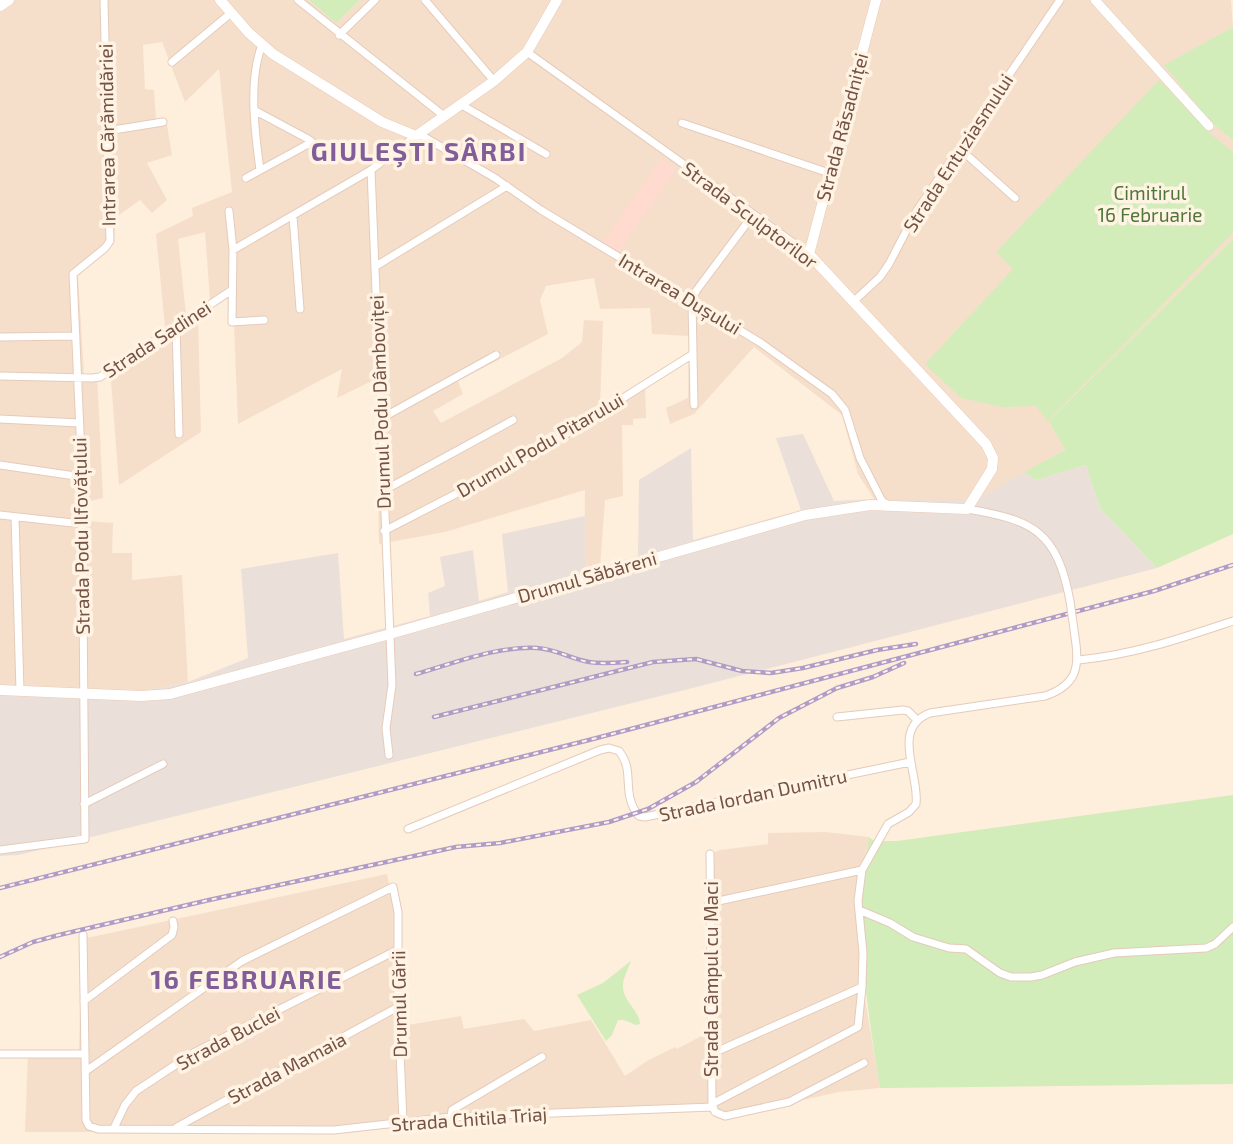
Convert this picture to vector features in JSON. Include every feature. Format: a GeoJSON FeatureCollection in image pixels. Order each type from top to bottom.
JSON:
{"type":"FeatureCollection","features":[{"type":"Feature","properties":{"kind":"main road"},"geometry":{"type":"LineString","coordinates":[[0,6],[9,0]]}},
{"type":"Feature","properties":{"kind":"main road"},"geometry":{"type":"LineString","coordinates":[[220,0],[262,45],[382,122],[417,135],[494,81],[527,52],[556,0]]}},
{"type":"Feature","properties":{"kind":"main road","name":"Strada Răsadniței"},"geometry":{"type":"LineString","coordinates":[[809,254],[876,0]]}},
{"type":"Feature","properties":{"kind":"main road","name":"Strada Sculptorilor"},"geometry":{"type":"LineString","coordinates":[[809,254],[986,444],[993,458],[992,469],[967,509]]}},
{"type":"Feature","properties":{"kind":"main road","name":"Drumul Săbăreni"},"geometry":{"type":"LineString","coordinates":[[0,690],[141,696],[170,694],[805,515],[839,508],[887,504],[967,509]]}},
{"type":"Feature","properties":{"kind":"street","name":"Intrarea Cărămidăriei"},"geometry":{"type":"LineString","coordinates":[[79,378],[73,274],[110,241],[104,0]]}},
{"type":"Feature","properties":{"kind":"street"},"geometry":{"type":"LineString","coordinates":[[298,0],[444,116]]}},
{"type":"Feature","properties":{"kind":"street"},"geometry":{"type":"LineString","coordinates":[[339,35],[375,0]]}},
{"type":"Feature","properties":{"kind":"street"},"geometry":{"type":"LineString","coordinates":[[425,0],[494,81]]}},
{"type":"Feature","properties":{"kind":"street","name":"Strada Entuziasmului"},"geometry":{"type":"LineString","coordinates":[[853,302],[880,277],[889,264],[916,212],[1060,0]]}},
{"type":"Feature","properties":{"kind":"street"},"geometry":{"type":"LineString","coordinates":[[1095,0],[1209,126]]}},
{"type":"Feature","properties":{"kind":"street"},"geometry":{"type":"LineString","coordinates":[[172,62],[231,13]]}},
{"type":"Feature","properties":{"kind":"street"},"geometry":{"type":"LineString","coordinates":[[260,170],[254,110],[262,45]]}},
{"type":"Feature","properties":{"kind":"street","name":"Strada Sculptorilor"},"geometry":{"type":"LineString","coordinates":[[527,52],[809,254]]}},
{"type":"Feature","properties":{"kind":"street"},"geometry":{"type":"LineString","coordinates":[[460,104],[546,154]]}},
{"type":"Feature","properties":{"kind":"street"},"geometry":{"type":"LineString","coordinates":[[254,110],[312,142],[329,155]]}},
{"type":"Feature","properties":{"kind":"street"},"geometry":{"type":"LineString","coordinates":[[107,131],[163,122]]}},
{"type":"Feature","properties":{"kind":"street"},"geometry":{"type":"LineString","coordinates":[[682,123],[829,173]]}},
{"type":"Feature","properties":{"kind":"street"},"geometry":{"type":"LineString","coordinates":[[233,250],[370,170],[417,135]]}},
{"type":"Feature","properties":{"kind":"street","name":"Intrarea Dușului"},"geometry":{"type":"LineString","coordinates":[[417,135],[506,186],[761,343],[832,394],[845,410],[860,458],[887,504]]}},
{"type":"Feature","properties":{"kind":"street"},"geometry":{"type":"LineString","coordinates":[[246,178],[312,142]]}},
{"type":"Feature","properties":{"kind":"street"},"geometry":{"type":"LineString","coordinates":[[960,148],[1015,198]]}},
{"type":"Feature","properties":{"kind":"street","name":"Drumul Podu Dâmboviței"},"geometry":{"type":"LineString","coordinates":[[370,170],[390,634]]}},
{"type":"Feature","properties":{"kind":"street"},"geometry":{"type":"LineString","coordinates":[[376,266],[506,186]]}},
{"type":"Feature","properties":{"kind":"street","name":"Strada Sadinei"},"geometry":{"type":"LineString","coordinates":[[0,376],[100,377],[232,290],[233,250],[229,211]]}},
{"type":"Feature","properties":{"kind":"street"},"geometry":{"type":"LineString","coordinates":[[694,405],[692,301],[696,291],[753,215]]}},
{"type":"Feature","properties":{"kind":"street"},"geometry":{"type":"LineString","coordinates":[[293,216],[300,309]]}},
{"type":"Feature","properties":{"kind":"street"},"geometry":{"type":"LineString","coordinates":[[232,290],[232,322],[264,320]]}},
{"type":"Feature","properties":{"kind":"street"},"geometry":{"type":"LineString","coordinates":[[176,327],[178,434]]}},
{"type":"Feature","properties":{"kind":"street"},"geometry":{"type":"LineString","coordinates":[[0,337],[76,336]]}},
{"type":"Feature","properties":{"kind":"street","name":"Drumul Podu Pitarului"},"geometry":{"type":"LineString","coordinates":[[384,531],[539,451],[693,354]]}},
{"type":"Feature","properties":{"kind":"street"},"geometry":{"type":"LineString","coordinates":[[382,418],[495,355]]}},
{"type":"Feature","properties":{"kind":"street","name":"Strada Podu Ilfovățului"},"geometry":{"type":"LineString","coordinates":[[0,850],[85,839],[79,378]]}},
{"type":"Feature","properties":{"kind":"street"},"geometry":{"type":"LineString","coordinates":[[0,419],[79,423]]}},
{"type":"Feature","properties":{"kind":"street"},"geometry":{"type":"LineString","coordinates":[[383,491],[513,420]]}},
{"type":"Feature","properties":{"kind":"street"},"geometry":{"type":"LineString","coordinates":[[0,465],[82,477]]}},
{"type":"Feature","properties":{"kind":"street","name":"Drumul Săbăreni"},"geometry":{"type":"LineString","coordinates":[[967,509],[1015,518],[1048,542],[1066,578],[1079,660]]}},
{"type":"Feature","properties":{"kind":"street"},"geometry":{"type":"LineString","coordinates":[[0,514],[82,524]]}},
{"type":"Feature","properties":{"kind":"street"},"geometry":{"type":"LineString","coordinates":[[15,517],[20,691]]}},
{"type":"Feature","properties":{"kind":"street"},"geometry":{"type":"LineString","coordinates":[[864,1063],[789,1102],[724,1116],[717,1114],[712,1106],[858,1027],[863,953],[859,881],[862,870],[888,824],[909,812],[916,804],[909,736],[917,720],[930,713],[1051,694],[1073,677],[1079,660],[1111,657],[1153,647],[1233,621]]}},
{"type":"Feature","properties":{"kind":"street"},"geometry":{"type":"LineString","coordinates":[[389,755],[386,728],[392,685],[390,634]]}},
{"type":"Feature","properties":{"kind":"street"},"geometry":{"type":"LineString","coordinates":[[837,717],[903,710],[917,720]]}},
{"type":"Feature","properties":{"kind":"street","name":"Strada Iordan Dumitru"},"geometry":{"type":"LineString","coordinates":[[408,829],[609,748],[620,751],[625,759],[630,802],[639,816],[645,817],[911,762]]}},
{"type":"Feature","properties":{"kind":"street"},"geometry":{"type":"LineString","coordinates":[[84,804],[163,764]]}},
{"type":"Feature","properties":{"kind":"street","name":"Strada Câmpul cu Maci"},"geometry":{"type":"LineString","coordinates":[[710,854],[712,1106]]}},
{"type":"Feature","properties":{"kind":"street"},"geometry":{"type":"LineString","coordinates":[[709,903],[862,870]]}},
{"type":"Feature","properties":{"kind":"street","name":"Drumul Gării"},"geometry":{"type":"LineString","coordinates":[[86,1071],[242,961],[393,887],[398,908],[398,1007],[404,1121]]}},
{"type":"Feature","properties":{"kind":"street"},"geometry":{"type":"LineString","coordinates":[[859,910],[913,937],[949,948],[966,949],[1000,973],[1022,978],[1042,975],[1075,962],[1114,954],[1206,948],[1216,943],[1233,927]]}},
{"type":"Feature","properties":{"kind":"street"},"geometry":{"type":"LineString","coordinates":[[84,1001],[172,935],[173,921]]}},
{"type":"Feature","properties":{"kind":"street","name":"Strada Chitila Triaj"},"geometry":{"type":"LineString","coordinates":[[83,935],[88,1124],[94,1128],[311,1130],[451,1116],[712,1106]]}},
{"type":"Feature","properties":{"kind":"street","name":"Strada Buclei"},"geometry":{"type":"LineString","coordinates":[[114,1128],[125,1105],[136,1091],[195,1052],[397,950]]}},
{"type":"Feature","properties":{"kind":"street"},"geometry":{"type":"LineString","coordinates":[[711,1054],[862,987]]}},
{"type":"Feature","properties":{"kind":"street","name":"Strada Mamaia"},"geometry":{"type":"LineString","coordinates":[[176,1128],[398,1007]]}},
{"type":"Feature","properties":{"kind":"street"},"geometry":{"type":"LineString","coordinates":[[0,1054],[85,1054]]}},
{"type":"Feature","properties":{"kind":"street"},"geometry":{"type":"LineString","coordinates":[[451,1116],[452,1110],[542,1057]]}},
{"type":"Feature","properties":{"kind":"shaded area"},"geometry":{"type":"Polygon","coordinates":[[[0,0],[309,0],[336,23],[360,0],[1231,0],[1233,27],[1165,65],[1212,123],[1233,140],[1233,239],[1049,421],[1065,450],[978,499],[874,499],[858,474],[842,415],[754,347],[694,414],[670,424],[666,408],[688,398],[689,336],[652,334],[650,308],[600,309],[594,278],[546,286],[540,300],[548,334],[458,381],[463,394],[433,411],[441,423],[562,358],[582,342],[584,320],[603,321],[600,408],[645,380],[646,418],[633,419],[633,425],[622,425],[623,496],[605,500],[600,567],[584,573],[585,490],[445,532],[379,544],[376,379],[337,398],[342,369],[238,424],[234,325],[231,324],[229,297],[210,299],[205,232],[178,239],[186,314],[198,317],[201,432],[119,485],[110,367],[165,327],[156,234],[193,216],[192,208],[232,192],[219,69],[185,102],[162,42],[143,45],[145,89],[154,90],[156,120],[166,119],[172,155],[147,163],[167,200],[152,213],[140,200],[115,218],[114,243],[78,275],[84,374],[97,374],[103,498],[86,502],[86,521],[113,523],[112,553],[132,553],[132,580],[182,575],[188,682],[148,690],[85,691],[0,687],[0,0]]]}},
{"type":"Feature","properties":{"kind":"shaded area"},"geometry":{"type":"Polygon","coordinates":[[[661,158],[676,169],[619,252],[603,243],[661,158]]]}},
{"type":"Feature","properties":{"kind":"shaded area"},"geometry":{"type":"Polygon","coordinates":[[[803,434],[834,501],[978,499],[1024,472],[1036,480],[1086,465],[1100,508],[1157,568],[689,689],[19,855],[0,856],[0,687],[85,691],[148,690],[188,682],[248,658],[241,569],[338,553],[344,639],[430,616],[428,593],[445,586],[440,557],[473,550],[479,601],[508,592],[502,534],[585,516],[585,572],[638,556],[639,480],[691,448],[693,540],[801,510],[776,438],[803,434]]]}},
{"type":"Feature","properties":{"kind":"shaded area"},"geometry":{"type":"Polygon","coordinates":[[[825,832],[869,837],[865,857],[865,999],[880,1088],[839,1092],[722,1118],[717,1118],[708,1111],[695,1110],[453,1120],[311,1132],[25,1132],[28,1052],[79,1052],[82,939],[387,874],[396,920],[396,1027],[461,1016],[464,1029],[524,1019],[534,1031],[591,1020],[625,1076],[647,1061],[713,1030],[712,853],[768,844],[768,833],[825,832]]]}},
{"type":"Feature","properties":{"kind":"green space"},"geometry":{"type":"Polygon","coordinates":[[[309,0],[360,0],[336,23],[309,0]]]}},
{"type":"Feature","properties":{"kind":"green space"},"geometry":{"type":"Polygon","coordinates":[[[1233,27],[1233,140],[1212,123],[1164,65],[1233,27]]]}},
{"type":"Feature","properties":{"kind":"green space","name":"Cimitirul 16 Februarie"},"geometry":{"type":"Polygon","coordinates":[[[1159,80],[1212,135],[1233,152],[1233,233],[1048,421],[1036,406],[1003,407],[961,398],[925,364],[1013,269],[996,252],[1159,80]]]}},
{"type":"Feature","properties":{"kind":"green space"},"geometry":{"type":"Polygon","coordinates":[[[1233,239],[1233,534],[1157,568],[1100,508],[1086,465],[1036,480],[1024,472],[1065,450],[1049,421],[1233,239]]]}},
{"type":"Feature","properties":{"kind":"green space"},"geometry":{"type":"Polygon","coordinates":[[[1233,795],[1233,1084],[880,1088],[867,995],[862,931],[864,868],[869,837],[874,841],[897,841],[1233,795]]]}},
{"type":"Feature","properties":{"kind":"green space"},"geometry":{"type":"Polygon","coordinates":[[[631,961],[623,988],[640,1024],[618,1020],[612,1035],[606,1041],[577,995],[603,983],[631,961]]]}},
{"type":"Feature","properties":{"kind":"railway"},"geometry":{"type":"LineString","coordinates":[[0,888],[589,740],[1154,591],[1233,565]]}},
{"type":"Feature","properties":{"kind":"railway"},"geometry":{"type":"LineString","coordinates":[[434,717],[653,662],[696,659],[742,671],[771,673],[916,644]]}},
{"type":"Feature","properties":{"kind":"railway"},"geometry":{"type":"LineString","coordinates":[[416,674],[476,656],[522,648],[544,649],[589,662],[627,662]]}},
{"type":"Feature","properties":{"kind":"railway"},"geometry":{"type":"LineString","coordinates":[[0,957],[33,942],[209,900],[456,847],[500,843],[609,822],[648,809],[696,782],[779,718],[837,688],[873,677],[904,663]]}},
{"type":"Feature","properties":{"kind":"district","name":"GIULEŞTI SÂRBI"},"geometry":{"type":"Point","coordinates":[419,152]}},
{"type":"Feature","properties":{"kind":"district","name":"16 FEBRUARIE"},"geometry":{"type":"Point","coordinates":[247,980]}}]}
